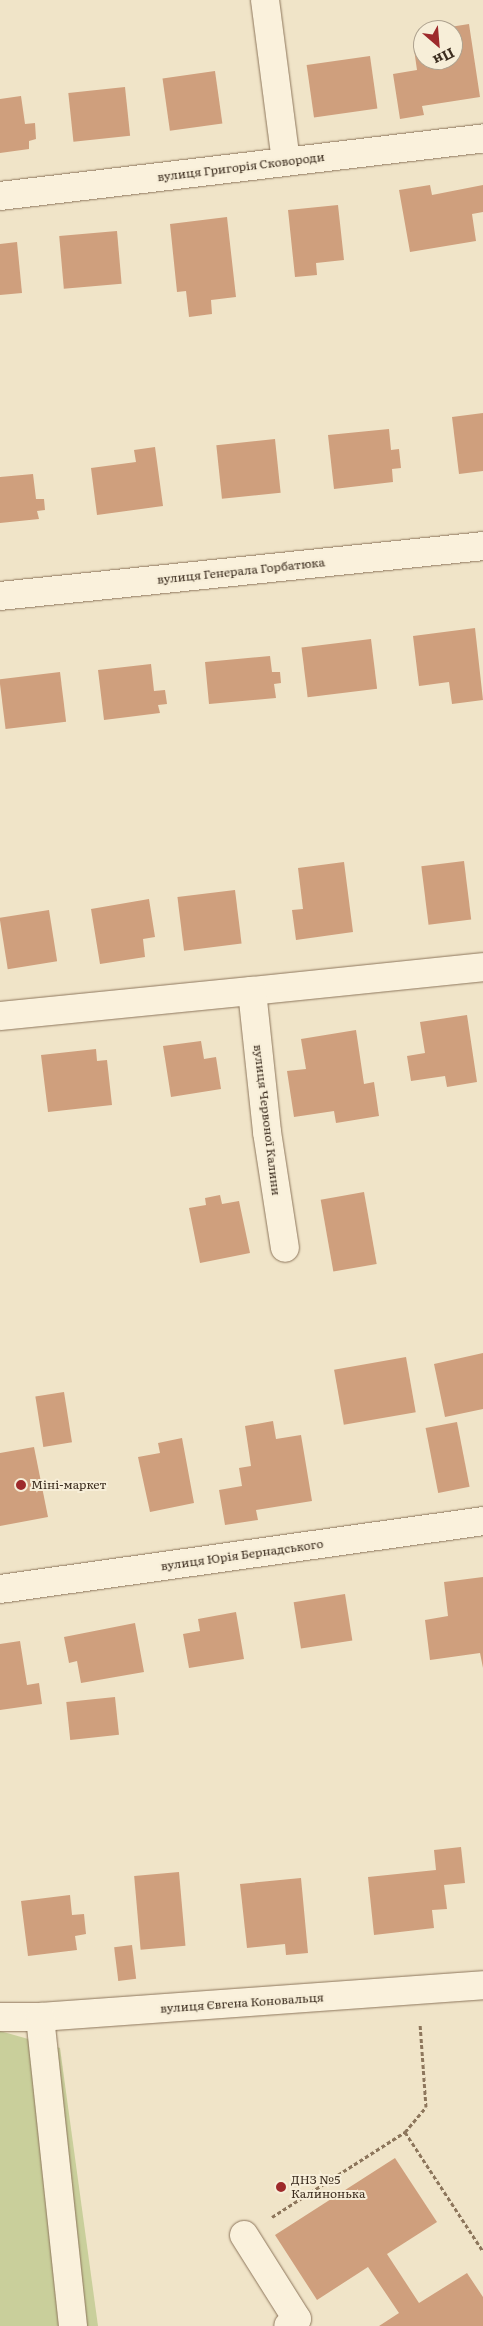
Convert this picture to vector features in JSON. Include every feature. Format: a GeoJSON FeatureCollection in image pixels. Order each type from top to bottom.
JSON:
{"type":"FeatureCollection","features":[{"type":"Feature","properties":{"kind":"street"},"geometry":{"type":"LineString","coordinates":[[265,0],[286,161]]}},
{"type":"Feature","properties":{"kind":"street","name":"вулиця Григорія Сковороди"},"geometry":{"type":"LineString","coordinates":[[0,196],[483,138]]}},
{"type":"Feature","properties":{"kind":"street","name":"вулиця Генерала Горбатюка"},"geometry":{"type":"LineString","coordinates":[[0,596],[483,546]]}},
{"type":"Feature","properties":{"kind":"street"},"geometry":{"type":"LineString","coordinates":[[0,1016],[483,968]]}},
{"type":"Feature","properties":{"kind":"street","name":"вулиця Червоної Калини"},"geometry":{"type":"LineString","coordinates":[[252,991],[267,1132],[284,1248]]}},
{"type":"Feature","properties":{"kind":"street","name":"вулиця Юрія Бернадського"},"geometry":{"type":"LineString","coordinates":[[0,1589],[483,1521]]}},
{"type":"Feature","properties":{"kind":"street","name":"вулиця Євгена Коновальця"},"geometry":{"type":"LineString","coordinates":[[0,2017],[40,2017],[483,1985]]}},
{"type":"Feature","properties":{"kind":"street"},"geometry":{"type":"LineString","coordinates":[[40,2017],[73,2326]]}},
{"type":"Feature","properties":{"kind":"street"},"geometry":{"type":"LineString","coordinates":[[244,2235],[297,2319],[288,2326]]}},
{"type":"Feature","properties":{"kind":"path"},"geometry":{"type":"LineString","coordinates":[[244,2235],[405,2132],[426,2106],[417,1990]]}},
{"type":"Feature","properties":{"kind":"path"},"geometry":{"type":"LineString","coordinates":[[405,2132],[483,2251]]}},
{"type":"Feature","properties":{"kind":"green space"},"geometry":{"type":"Polygon","coordinates":[[[0,2031],[60,2048],[98,2326],[0,2326],[0,2031]]]}},
{"type":"Feature","properties":{"kind":"building"},"geometry":{"type":"Polygon","coordinates":[[[469,24],[480,97],[422,106],[424,115],[400,119],[393,74],[417,70],[463,70],[463,25],[469,24]]]}},
{"type":"Feature","properties":{"kind":"building"},"geometry":{"type":"Polygon","coordinates":[[[370,56],[377,108],[314,117],[307,65],[370,56]]]}},
{"type":"Feature","properties":{"kind":"building"},"geometry":{"type":"Polygon","coordinates":[[[215,71],[222,123],[170,131],[163,78],[215,71]]]}},
{"type":"Feature","properties":{"kind":"building"},"geometry":{"type":"Polygon","coordinates":[[[125,87],[130,136],[73,142],[68,93],[125,87]]]}},
{"type":"Feature","properties":{"kind":"building"},"geometry":{"type":"Polygon","coordinates":[[[21,96],[25,124],[35,123],[36,139],[29,141],[29,149],[0,153],[0,99],[21,96]]]}},
{"type":"Feature","properties":{"kind":"building"},"geometry":{"type":"Polygon","coordinates":[[[430,185],[432,195],[483,185],[483,212],[472,214],[476,241],[410,252],[399,190],[430,185]]]}},
{"type":"Feature","properties":{"kind":"building"},"geometry":{"type":"Polygon","coordinates":[[[338,205],[344,260],[316,263],[317,275],[295,277],[288,210],[338,205]]]}},
{"type":"Feature","properties":{"kind":"building"},"geometry":{"type":"Polygon","coordinates":[[[227,217],[236,297],[211,300],[212,314],[189,317],[186,291],[177,292],[170,224],[227,217]]]}},
{"type":"Feature","properties":{"kind":"building"},"geometry":{"type":"Polygon","coordinates":[[[117,231],[122,284],[64,289],[59,236],[117,231]]]}},
{"type":"Feature","properties":{"kind":"building"},"geometry":{"type":"Polygon","coordinates":[[[17,242],[22,293],[0,295],[0,244],[17,242]]]}},
{"type":"Feature","properties":{"kind":"building"},"geometry":{"type":"Polygon","coordinates":[[[483,413],[483,471],[459,474],[452,417],[483,413]]]}},
{"type":"Feature","properties":{"kind":"building"},"geometry":{"type":"Polygon","coordinates":[[[389,429],[391,450],[399,449],[401,468],[392,469],[393,482],[334,489],[328,435],[389,429]]]}},
{"type":"Feature","properties":{"kind":"building"},"geometry":{"type":"Polygon","coordinates":[[[275,439],[281,493],[222,499],[216,445],[275,439]]]}},
{"type":"Feature","properties":{"kind":"building"},"geometry":{"type":"Polygon","coordinates":[[[155,447],[163,506],[97,515],[91,468],[136,462],[134,450],[155,447]]]}},
{"type":"Feature","properties":{"kind":"building"},"geometry":{"type":"Polygon","coordinates":[[[33,474],[36,499],[44,499],[45,510],[37,511],[39,519],[0,523],[0,477],[33,474]]]}},
{"type":"Feature","properties":{"kind":"building"},"geometry":{"type":"Polygon","coordinates":[[[475,628],[483,700],[452,704],[449,682],[419,686],[413,636],[475,628]]]}},
{"type":"Feature","properties":{"kind":"building"},"geometry":{"type":"Polygon","coordinates":[[[371,639],[377,689],[308,697],[302,648],[371,639]]]}},
{"type":"Feature","properties":{"kind":"building"},"geometry":{"type":"Polygon","coordinates":[[[270,656],[272,672],[280,672],[281,683],[274,684],[276,698],[209,704],[205,662],[270,656]]]}},
{"type":"Feature","properties":{"kind":"building"},"geometry":{"type":"Polygon","coordinates":[[[151,664],[154,691],[165,690],[167,704],[158,705],[160,713],[104,720],[98,670],[151,664]]]}},
{"type":"Feature","properties":{"kind":"building"},"geometry":{"type":"Polygon","coordinates":[[[60,672],[66,722],[6,729],[0,679],[60,672]]]}},
{"type":"Feature","properties":{"kind":"building"},"geometry":{"type":"Polygon","coordinates":[[[464,861],[471,920],[429,925],[421,866],[464,861]]]}},
{"type":"Feature","properties":{"kind":"building"},"geometry":{"type":"Polygon","coordinates":[[[344,862],[353,932],[296,940],[292,910],[303,909],[298,868],[344,862]]]}},
{"type":"Feature","properties":{"kind":"building"},"geometry":{"type":"Polygon","coordinates":[[[235,890],[242,944],[184,951],[177,897],[235,890]]]}},
{"type":"Feature","properties":{"kind":"building"},"geometry":{"type":"Polygon","coordinates":[[[149,899],[155,937],[143,939],[145,957],[100,964],[91,909],[149,899]]]}},
{"type":"Feature","properties":{"kind":"building"},"geometry":{"type":"Polygon","coordinates":[[[49,910],[57,961],[8,969],[0,918],[49,910]]]}},
{"type":"Feature","properties":{"kind":"building"},"geometry":{"type":"Polygon","coordinates":[[[467,1015],[477,1082],[447,1087],[445,1076],[411,1081],[407,1056],[425,1053],[420,1022],[467,1015]]]}},
{"type":"Feature","properties":{"kind":"building"},"geometry":{"type":"Polygon","coordinates":[[[356,1030],[364,1084],[374,1082],[379,1116],[336,1123],[334,1111],[294,1117],[287,1071],[306,1069],[301,1039],[356,1030]]]}},
{"type":"Feature","properties":{"kind":"building"},"geometry":{"type":"Polygon","coordinates":[[[201,1041],[204,1059],[216,1057],[221,1089],[171,1097],[163,1046],[201,1041]]]}},
{"type":"Feature","properties":{"kind":"building"},"geometry":{"type":"Polygon","coordinates":[[[96,1049],[97,1061],[107,1060],[112,1105],[48,1112],[41,1055],[96,1049]]]}},
{"type":"Feature","properties":{"kind":"building"},"geometry":{"type":"Polygon","coordinates":[[[364,1192],[377,1264],[333,1272],[321,1200],[364,1192]]]}},
{"type":"Feature","properties":{"kind":"building"},"geometry":{"type":"Polygon","coordinates":[[[220,1195],[222,1204],[239,1201],[250,1253],[200,1263],[189,1208],[206,1205],[205,1198],[220,1195]]]}},
{"type":"Feature","properties":{"kind":"building"},"geometry":{"type":"Polygon","coordinates":[[[483,1353],[483,1409],[445,1417],[434,1364],[483,1353]]]}},
{"type":"Feature","properties":{"kind":"building"},"geometry":{"type":"Polygon","coordinates":[[[406,1357],[416,1412],[344,1425],[334,1370],[406,1357]]]}},
{"type":"Feature","properties":{"kind":"building"},"geometry":{"type":"Polygon","coordinates":[[[64,1392],[72,1442],[43,1447],[35,1397],[64,1392]]]}},
{"type":"Feature","properties":{"kind":"building"},"geometry":{"type":"Polygon","coordinates":[[[273,1421],[276,1439],[301,1435],[312,1501],[256,1510],[258,1520],[225,1525],[219,1490],[242,1486],[239,1468],[251,1466],[245,1426],[273,1421]]]}},
{"type":"Feature","properties":{"kind":"building"},"geometry":{"type":"Polygon","coordinates":[[[457,1422],[470,1487],[438,1493],[426,1428],[457,1422]]]}},
{"type":"Feature","properties":{"kind":"building"},"geometry":{"type":"Polygon","coordinates":[[[182,1438],[194,1503],[150,1512],[138,1457],[160,1453],[158,1443],[182,1438]]]}},
{"type":"Feature","properties":{"kind":"building","name":"Міні-маркет"},"geometry":{"type":"Polygon","coordinates":[[[34,1447],[48,1517],[0,1526],[0,1453],[34,1447]]]}},
{"type":"Feature","properties":{"kind":"building"},"geometry":{"type":"Polygon","coordinates":[[[483,1577],[483,1668],[480,1653],[430,1660],[425,1620],[448,1616],[444,1582],[483,1577]]]}},
{"type":"Feature","properties":{"kind":"building"},"geometry":{"type":"Polygon","coordinates":[[[345,1594],[352,1640],[301,1649],[294,1602],[345,1594]]]}},
{"type":"Feature","properties":{"kind":"building"},"geometry":{"type":"Polygon","coordinates":[[[236,1612],[244,1659],[189,1668],[183,1634],[200,1631],[198,1619],[236,1612]]]}},
{"type":"Feature","properties":{"kind":"building"},"geometry":{"type":"Polygon","coordinates":[[[135,1623],[144,1672],[81,1683],[77,1661],[69,1663],[64,1637],[135,1623]]]}},
{"type":"Feature","properties":{"kind":"building"},"geometry":{"type":"Polygon","coordinates":[[[20,1641],[27,1685],[39,1683],[42,1704],[0,1710],[0,1644],[20,1641]]]}},
{"type":"Feature","properties":{"kind":"building"},"geometry":{"type":"Polygon","coordinates":[[[115,1697],[119,1735],[70,1740],[66,1702],[115,1697]]]}},
{"type":"Feature","properties":{"kind":"building"},"geometry":{"type":"Polygon","coordinates":[[[461,1847],[465,1883],[444,1885],[447,1909],[432,1910],[434,1928],[374,1935],[368,1877],[436,1870],[434,1850],[461,1847]]]}},
{"type":"Feature","properties":{"kind":"building"},"geometry":{"type":"Polygon","coordinates":[[[179,1872],[185,1946],[141,1950],[134,1876],[179,1872]]]}},
{"type":"Feature","properties":{"kind":"building"},"geometry":{"type":"Polygon","coordinates":[[[301,1878],[308,1953],[286,1955],[285,1944],[247,1948],[240,1884],[301,1878]]]}},
{"type":"Feature","properties":{"kind":"building"},"geometry":{"type":"Polygon","coordinates":[[[70,1895],[72,1915],[84,1914],[86,1934],[75,1936],[77,1950],[28,1956],[21,1901],[70,1895]]]}},
{"type":"Feature","properties":{"kind":"building"},"geometry":{"type":"Polygon","coordinates":[[[132,1945],[136,1979],[118,1981],[114,1947],[132,1945]]]}},
{"type":"Feature","properties":{"kind":"building"},"geometry":{"type":"Polygon","coordinates":[[[395,2158],[437,2222],[387,2254],[419,2303],[467,2273],[483,2297],[483,2326],[379,2326],[399,2313],[368,2267],[317,2300],[275,2235],[395,2158]]]}},
{"type":"Feature","properties":{"kind":"place","name":"Міні-маркет"},"geometry":{"type":"Point","coordinates":[21,1485]}},
{"type":"Feature","properties":{"kind":"place","name":"ДНЗ №5 Калинонька"},"geometry":{"type":"Point","coordinates":[281,2187]}}]}
